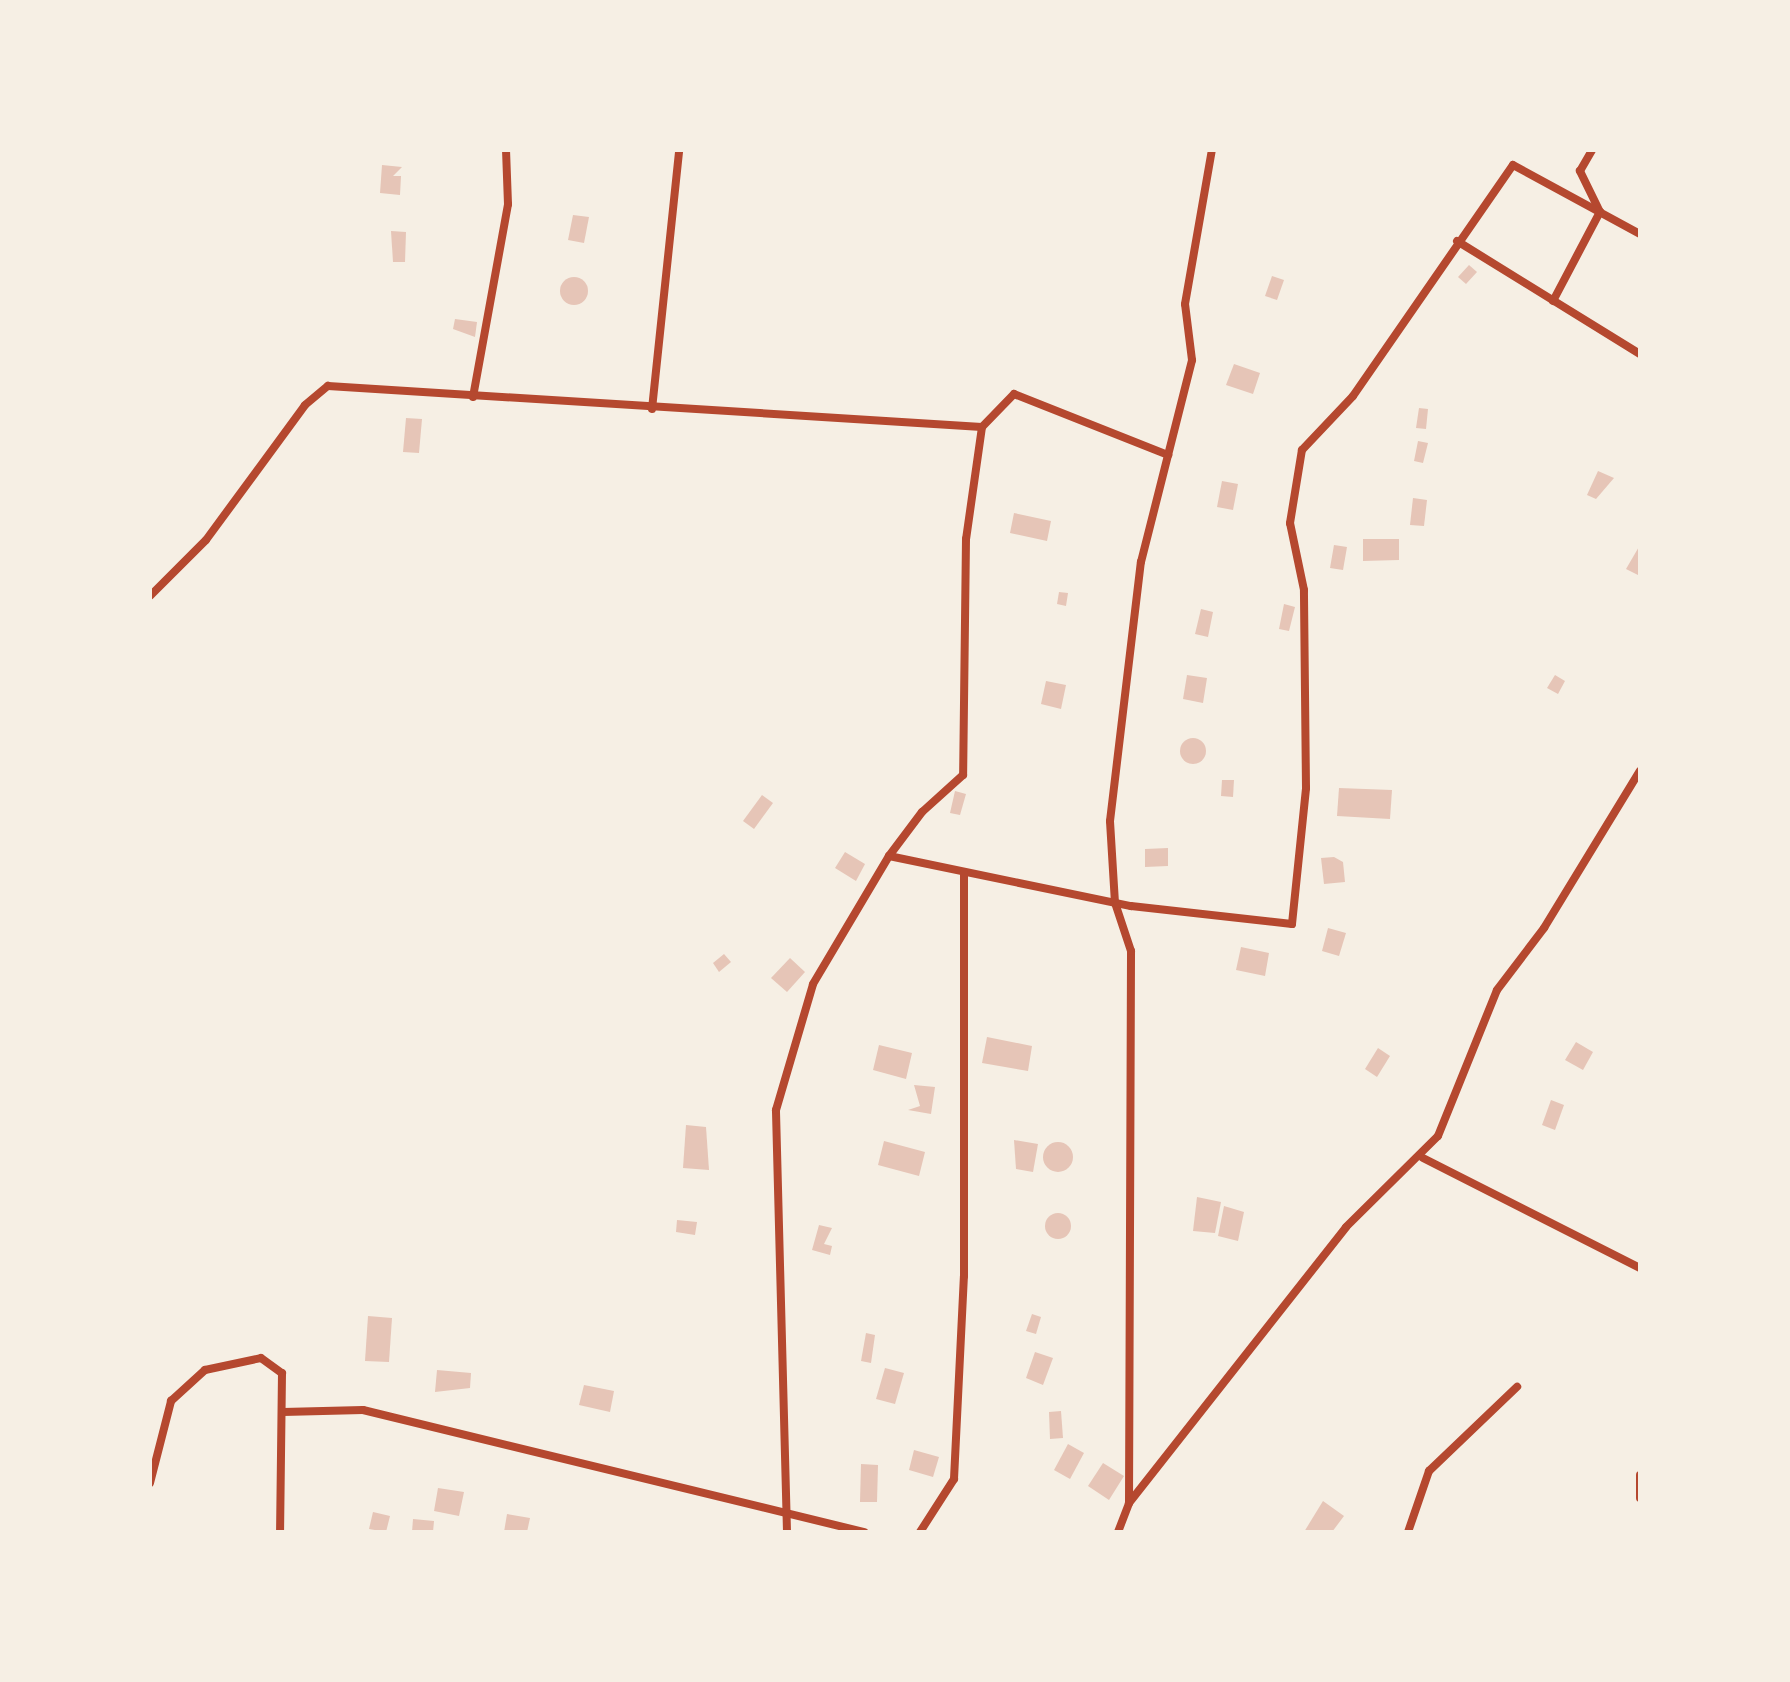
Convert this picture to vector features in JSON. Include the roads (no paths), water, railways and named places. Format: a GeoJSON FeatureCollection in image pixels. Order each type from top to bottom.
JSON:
{"type":"FeatureCollection","features":[{"type":"Feature","properties":{"kind":"street"},"geometry":{"type":"LineString","coordinates":[[473,397],[508,204],[506,150]]}},
{"type":"Feature","properties":{"kind":"street"},"geometry":{"type":"LineString","coordinates":[[652,409],[679,150]]}},
{"type":"Feature","properties":{"kind":"street"},"geometry":{"type":"LineString","coordinates":[[1129,1503],[1131,951],[1115,903],[1110,821],[1141,562],[1192,360],[1185,304],[1212,150]]}},
{"type":"Feature","properties":{"kind":"street"},"geometry":{"type":"LineString","coordinates":[[1592,150],[1580,171],[1600,212]]}},
{"type":"Feature","properties":{"kind":"street"},"geometry":{"type":"LineString","coordinates":[[889,856],[1115,903],[1292,924],[1306,788],[1304,590],[1290,523],[1302,450],[1353,396],[1457,241],[1513,165],[1640,234]]}},
{"type":"Feature","properties":{"kind":"street"},"geometry":{"type":"LineString","coordinates":[[1553,301],[1600,212]]}},
{"type":"Feature","properties":{"kind":"street"},"geometry":{"type":"LineString","coordinates":[[1457,241],[1640,354]]}},
{"type":"Feature","properties":{"kind":"street"},"geometry":{"type":"LineString","coordinates":[[150,596],[206,540],[305,405],[328,386],[652,409],[982,427]]}},
{"type":"Feature","properties":{"kind":"street"},"geometry":{"type":"LineString","coordinates":[[787,1532],[776,1110],[813,984],[889,856],[922,812],[963,775],[966,539],[982,427],[1014,394],[1168,455]]}},
{"type":"Feature","properties":{"kind":"street"},"geometry":{"type":"LineString","coordinates":[[1118,1532],[1129,1503],[1346,1227],[1423,1158],[1497,990],[1544,928],[1640,771]]}},
{"type":"Feature","properties":{"kind":"street"},"geometry":{"type":"LineString","coordinates":[[920,1532],[954,1479],[964,1276],[964,872]]}},
{"type":"Feature","properties":{"kind":"street"},"geometry":{"type":"LineString","coordinates":[[1423,1158],[1640,1268]]}},
{"type":"Feature","properties":{"kind":"street"},"geometry":{"type":"LineString","coordinates":[[150,1483],[171,1401],[205,1370],[261,1358],[275,1363],[283,1412],[280,1532]]}},
{"type":"Feature","properties":{"kind":"street"},"geometry":{"type":"LineString","coordinates":[[1408,1532],[1429,1471],[1517,1387]]}},
{"type":"Feature","properties":{"kind":"street"},"geometry":{"type":"LineString","coordinates":[[283,1412],[363,1410],[786,1518],[864,1532]]}},
{"type":"Feature","properties":{"kind":"street"},"geometry":{"type":"LineString","coordinates":[[1640,1475],[1640,1498]]}}]}
